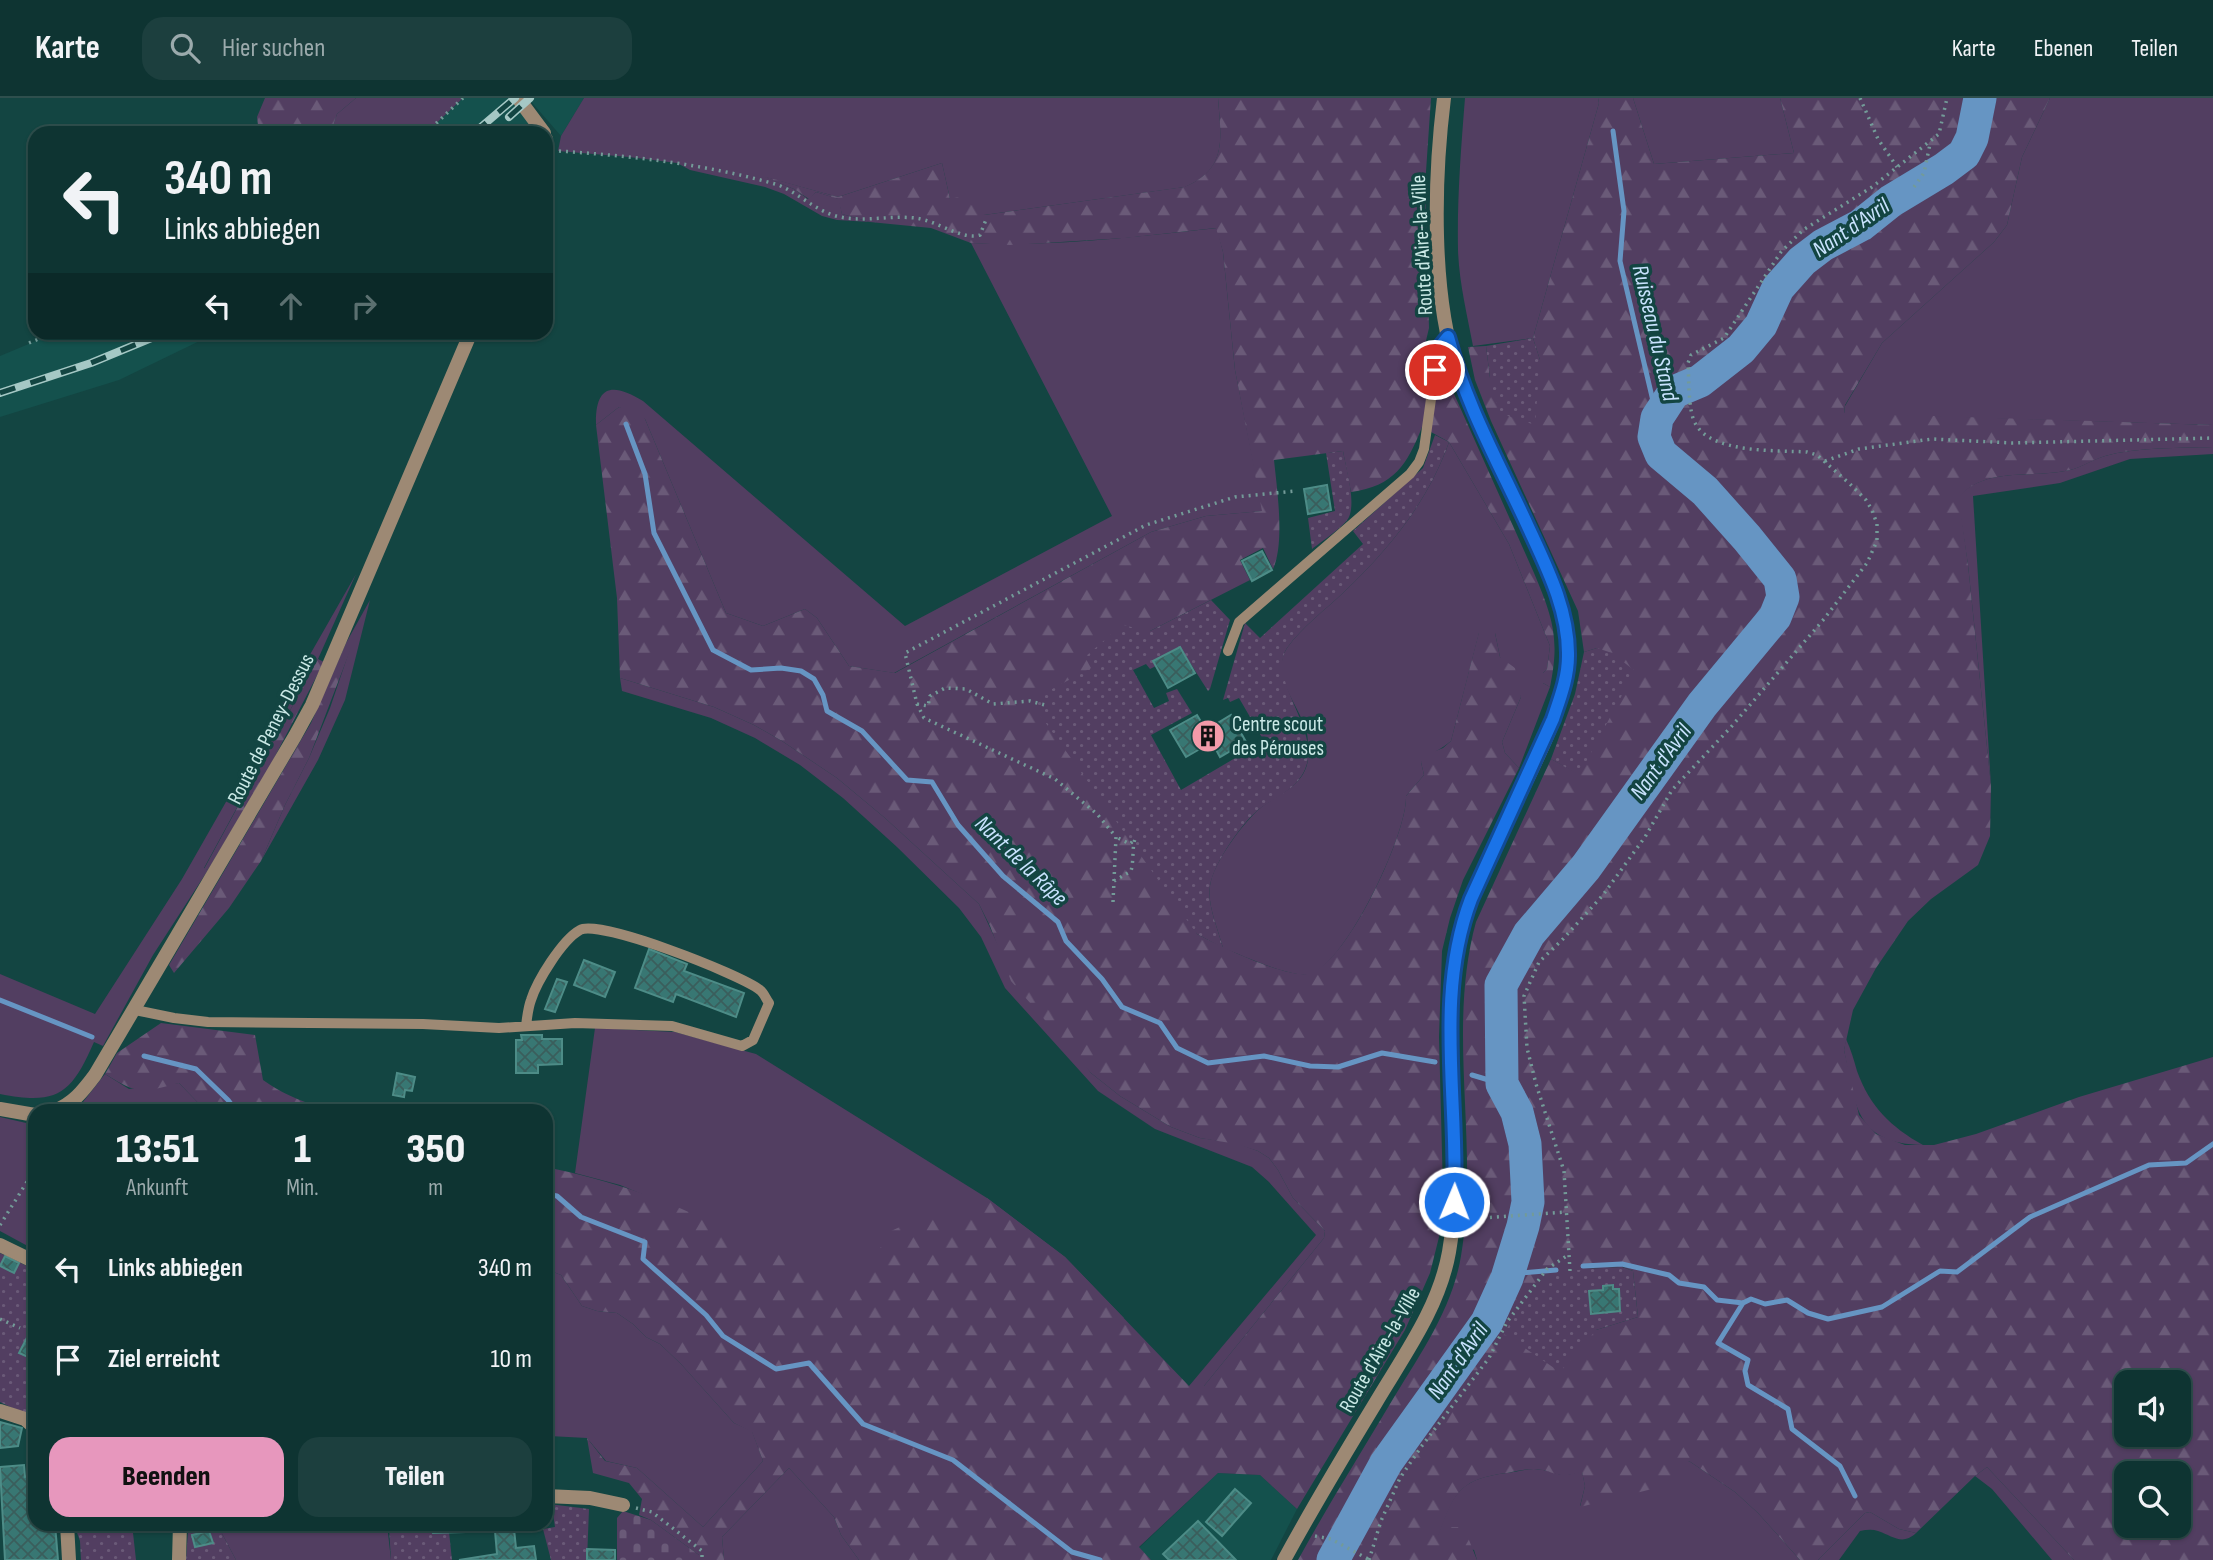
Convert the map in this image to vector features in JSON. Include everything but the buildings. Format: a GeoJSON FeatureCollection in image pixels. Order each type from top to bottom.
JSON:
{"type":"FeatureCollection","features":[{"type":"Feature","properties":{"kind":"street"},"geometry":{"type":"LineString","coordinates":[[518,98],[540,126]]}},
{"type":"Feature","properties":{"kind":"street","name":"Route d'Aire-la-Ville"},"geometry":{"type":"LineString","coordinates":[[1284,1560],[1427,1316],[1441,1284],[1449,1251],[1454,1197],[1450,1014],[1454,955],[1462,921],[1543,745],[1566,677],[1567,637],[1558,596],[1471,405],[1448,337],[1443,306],[1438,221],[1444,98]]}},
{"type":"Feature","properties":{"kind":"street","name":"Route de Peney-Dessus"},"geometry":{"type":"LineString","coordinates":[[69,1104],[84,1090],[135,1010],[275,773],[312,705],[468,340]]}},
{"type":"Feature","properties":{"kind":"street"},"geometry":{"type":"LineString","coordinates":[[0,1109],[28,1114]]}},
{"type":"Feature","properties":{"kind":"street"},"geometry":{"type":"LineString","coordinates":[[0,1245],[28,1259]]}},
{"type":"Feature","properties":{"kind":"street"},"geometry":{"type":"LineString","coordinates":[[0,1411],[28,1422]]}},
{"type":"Feature","properties":{"kind":"street"},"geometry":{"type":"LineString","coordinates":[[553,1496],[590,1498],[623,1505]]}},
{"type":"Feature","properties":{"kind":"street"},"geometry":{"type":"LineString","coordinates":[[67,1531],[69,1560]]}},
{"type":"Feature","properties":{"kind":"street"},"geometry":{"type":"LineString","coordinates":[[179,1560],[180,1531]]}},
{"type":"Feature","properties":{"kind":"lane"},"geometry":{"type":"LineString","coordinates":[[1228,651],[1240,622],[1401,481],[1419,462],[1428,434],[1438,349],[1448,337]]}},
{"type":"Feature","properties":{"kind":"lane"},"geometry":{"type":"LineString","coordinates":[[135,1010],[208,1022],[423,1024],[499,1028],[575,1023],[672,1026],[742,1046],[753,1040],[769,1003],[762,991],[727,972],[688,956],[591,927],[578,931],[553,960],[531,999],[526,1026]]}},
{"type":"Feature","properties":{"kind":"path"},"geometry":{"type":"LineString","coordinates":[[433,126],[463,98]]}},
{"type":"Feature","properties":{"kind":"path"},"geometry":{"type":"LineString","coordinates":[[1860,98],[1878,139],[1897,167]]}},
{"type":"Feature","properties":{"kind":"path"},"geometry":{"type":"LineString","coordinates":[[1570,1271],[1564,1171],[1527,1048],[1524,996],[1539,962],[1602,895],[1645,837],[1672,790],[1731,727],[1824,619],[1867,563],[1877,541],[1877,524],[1866,500],[1825,461],[1807,452],[1731,447],[1706,435],[1695,422],[1688,363],[1692,355],[1724,338],[1781,252],[1803,230],[1872,187],[1939,134],[1947,98]]}},
{"type":"Feature","properties":{"kind":"path"},"geometry":{"type":"LineString","coordinates":[[1914,187],[1924,173],[1931,142]]}},
{"type":"Feature","properties":{"kind":"path"},"geometry":{"type":"LineString","coordinates":[[553,153],[629,157],[677,163],[777,185],[834,216],[918,218],[971,238],[980,235],[987,217]]}},
{"type":"Feature","properties":{"kind":"path"},"geometry":{"type":"LineString","coordinates":[[29,343],[36,340]]}},
{"type":"Feature","properties":{"kind":"path"},"geometry":{"type":"LineString","coordinates":[[1825,461],[1859,449],[1932,439],[2013,443],[2213,438]]}},
{"type":"Feature","properties":{"kind":"path"},"geometry":{"type":"LineString","coordinates":[[1114,881],[1131,871],[1135,856],[1132,846],[1135,839],[1130,844],[1116,837],[1097,814],[1055,779],[924,718],[917,704],[905,653],[1146,524],[1235,497],[1294,491]]}},
{"type":"Feature","properties":{"kind":"path"},"geometry":{"type":"LineString","coordinates":[[917,704],[928,706],[930,696],[945,688],[966,689],[993,704],[1030,701],[1045,705]]}},
{"type":"Feature","properties":{"kind":"path"},"geometry":{"type":"LineString","coordinates":[[1113,902],[1116,837]]}},
{"type":"Feature","properties":{"kind":"path"},"geometry":{"type":"LineString","coordinates":[[0,1225],[28,1179]]}},
{"type":"Feature","properties":{"kind":"path"},"geometry":{"type":"LineString","coordinates":[[1479,1219],[1566,1212]]}},
{"type":"Feature","properties":{"kind":"path"},"geometry":{"type":"LineString","coordinates":[[1331,1539],[1369,1560],[1381,1521],[1400,1478],[1489,1358],[1507,1322],[1536,1283],[1547,1269],[1568,1255]]}},
{"type":"Feature","properties":{"kind":"path"},"geometry":{"type":"LineString","coordinates":[[0,1319],[20,1328]]}},
{"type":"Feature","properties":{"kind":"path"},"geometry":{"type":"LineString","coordinates":[[623,1505],[652,1512],[702,1551],[702,1560]]}},
{"type":"Feature","properties":{"kind":"shaded area"},"geometry":{"type":"Polygon","coordinates":[[[463,98],[509,98],[533,126],[433,126],[463,98]]]}},
{"type":"Feature","properties":{"kind":"shaded area"},"geometry":{"type":"Polygon","coordinates":[[[528,98],[584,98],[561,136],[528,98]]]}},
{"type":"Feature","properties":{"kind":"shaded area"},"geometry":{"type":"Polygon","coordinates":[[[38,340],[202,340],[119,380],[0,417],[0,356],[38,340]]]}},
{"type":"Feature","properties":{"kind":"shaded area"},"geometry":{"type":"Polygon","coordinates":[[[1218,1473],[1260,1475],[1297,1509],[1271,1560],[1151,1560],[1139,1548],[1218,1473]]]}},
{"type":"Feature","properties":{"kind":"green space"},"geometry":{"type":"Polygon","coordinates":[[[265,98],[356,98],[337,114],[333,126],[258,126],[257,117],[265,98]]]}},
{"type":"Feature","properties":{"kind":"green space"},"geometry":{"type":"Polygon","coordinates":[[[356,98],[463,98],[433,126],[333,126],[337,114],[356,98]]]}},
{"type":"Feature","properties":{"kind":"green space"},"geometry":{"type":"Polygon","coordinates":[[[584,98],[1218,98],[1220,139],[1219,151],[1209,171],[1185,187],[984,215],[950,199],[942,163],[838,197],[765,177],[794,189],[808,199],[816,192],[839,199],[842,214],[870,222],[837,220],[822,216],[784,194],[765,187],[690,170],[677,163],[558,151],[561,136],[584,98]]]}},
{"type":"Feature","properties":{"kind":"green space"},"geometry":{"type":"Polygon","coordinates":[[[1218,98],[1431,98],[1425,186],[1429,328],[1424,349],[1442,367],[1534,573],[1553,629],[1554,655],[1550,687],[1543,683],[1543,673],[1547,669],[1550,646],[1509,544],[1449,442],[1422,427],[1411,452],[1397,472],[1378,485],[1366,489],[1351,492],[1343,451],[1274,460],[1279,545],[1273,569],[1263,548],[1240,560],[1250,580],[1150,631],[1091,668],[1197,934],[1268,966],[1307,974],[1322,966],[1339,949],[1372,897],[1397,838],[1406,796],[1424,775],[1421,762],[1423,756],[1443,748],[1451,741],[1479,632],[1487,628],[1495,633],[1500,657],[1515,668],[1521,697],[1502,742],[1505,753],[1519,768],[1463,880],[1442,951],[1439,1037],[1443,1192],[1439,1237],[1430,1273],[1405,1330],[1297,1509],[1260,1475],[1218,1473],[1139,1547],[1151,1560],[859,1560],[841,1535],[834,1517],[789,1468],[722,1537],[724,1560],[699,1560],[699,1555],[651,1520],[639,1515],[642,1499],[629,1483],[593,1473],[587,1438],[605,1461],[637,1468],[703,1527],[763,1461],[752,1432],[734,1423],[660,1344],[646,1337],[617,1313],[582,1306],[561,1275],[553,1272],[553,1169],[644,1194],[693,1214],[734,1238],[765,1268],[777,1252],[825,1296],[843,1306],[891,1231],[915,1220],[979,1215],[987,1198],[1065,1257],[1189,1386],[1204,1386],[1324,1238],[1325,1231],[1293,1198],[1269,1158],[1258,1151],[1236,1144],[1200,1138],[1171,1127],[1120,1096],[1091,1073],[1011,981],[979,904],[837,778],[754,725],[714,707],[620,678],[617,598],[596,425],[619,407],[639,411],[645,419],[726,613],[763,626],[805,609],[817,618],[849,666],[895,673],[1151,532],[1206,516],[1262,511],[1235,370],[1223,252],[1216,228],[1125,238],[1010,245],[971,243],[931,228],[870,222],[842,214],[838,199],[816,192],[809,199],[794,189],[756,174],[838,197],[942,163],[950,199],[981,192],[984,215],[1184,187],[1198,180],[1215,161],[1219,151],[1218,98]]]}},
{"type":"Feature","properties":{"kind":"green space"},"geometry":{"type":"Polygon","coordinates":[[[1465,98],[1598,98],[1599,103],[1533,338],[1473,346],[1458,250],[1465,98]]]}},
{"type":"Feature","properties":{"kind":"green space"},"geometry":{"type":"Polygon","coordinates":[[[1598,98],[1633,98],[1654,164],[1794,153],[1780,98],[2050,98],[2022,157],[2007,225],[1994,242],[1882,343],[1845,405],[1844,413],[2213,425],[2213,447],[2130,451],[2105,456],[2065,471],[1993,478],[1969,488],[1959,498],[1991,786],[1990,836],[1978,865],[1931,899],[1908,921],[1876,968],[1853,1010],[1844,1050],[1859,1115],[1876,1134],[1905,1145],[1934,1145],[1976,1134],[2079,1097],[2213,1057],[2213,1560],[2074,1560],[1987,1467],[1916,1533],[1899,1529],[1870,1512],[1865,1513],[1818,1560],[1800,1560],[1758,1513],[1735,1492],[1689,1461],[1668,1485],[1580,1507],[1585,1486],[1582,1472],[1561,1475],[1532,1469],[1478,1479],[1460,1491],[1454,1499],[1438,1537],[1452,1527],[1458,1527],[1467,1535],[1477,1560],[1298,1560],[1422,1351],[1450,1296],[1461,1256],[1466,1215],[1464,1005],[1476,922],[1551,759],[1579,774],[1597,648],[1584,652],[1578,611],[1491,421],[1475,380],[1468,347],[1486,346],[1490,378],[1540,360],[1533,338],[1599,103],[1598,98]],[[1623,1267],[1585,1269],[1596,1330],[1638,1317],[1633,1271],[1623,1267]]]}},
{"type":"Feature","properties":{"kind":"green space"},"geometry":{"type":"Polygon","coordinates":[[[1633,98],[1780,98],[1794,153],[1654,164],[1633,98]]]}},
{"type":"Feature","properties":{"kind":"green space"},"geometry":{"type":"Polygon","coordinates":[[[2050,98],[2213,98],[2213,425],[1844,414],[1845,406],[1882,343],[1994,242],[2007,225],[2022,157],[2050,98]]]}},
{"type":"Feature","properties":{"kind":"green space"},"geometry":{"type":"Polygon","coordinates":[[[1217,228],[1223,252],[1235,370],[1263,511],[1206,516],[1151,532],[894,673],[849,666],[817,618],[805,609],[763,626],[726,613],[645,419],[619,407],[596,425],[599,402],[602,395],[608,391],[622,391],[643,401],[905,626],[1112,516],[971,243],[1063,242],[1217,228]]]}},
{"type":"Feature","properties":{"kind":"green space"},"geometry":{"type":"Polygon","coordinates":[[[1533,338],[1540,360],[1535,425],[1499,413],[1490,378],[1486,346],[1533,338]]]}},
{"type":"Feature","properties":{"kind":"green space"},"geometry":{"type":"Polygon","coordinates":[[[1435,435],[1449,442],[1430,485],[1406,523],[1361,576],[1287,648],[1283,673],[1305,731],[1308,759],[1297,782],[1247,821],[1230,843],[1212,877],[1210,901],[1223,948],[1197,934],[1030,701],[1091,668],[1085,657],[1122,625],[1150,631],[1211,600],[1230,620],[1208,691],[1180,647],[1154,661],[1156,666],[1150,669],[1146,664],[1133,670],[1154,708],[1169,701],[1166,693],[1177,689],[1192,713],[1151,735],[1181,790],[1264,741],[1239,698],[1230,702],[1228,698],[1223,700],[1245,623],[1260,638],[1363,544],[1353,531],[1423,468],[1435,435]]]}},
{"type":"Feature","properties":{"kind":"green space"},"geometry":{"type":"Polygon","coordinates":[[[1449,442],[1509,544],[1550,646],[1543,683],[1550,687],[1519,768],[1505,753],[1502,742],[1521,697],[1500,657],[1495,633],[1479,633],[1451,741],[1421,762],[1424,775],[1406,796],[1404,813],[1386,865],[1373,894],[1341,946],[1326,964],[1311,974],[1292,973],[1254,961],[1223,948],[1209,893],[1216,867],[1244,825],[1258,810],[1295,783],[1306,769],[1307,733],[1284,680],[1282,658],[1293,640],[1361,576],[1406,523],[1430,485],[1449,442]]]}},
{"type":"Feature","properties":{"kind":"green space"},"geometry":{"type":"Polygon","coordinates":[[[2213,447],[2213,454],[2130,459],[2060,483],[1973,496],[1991,786],[1968,565],[1958,498],[1968,488],[1980,482],[2007,475],[2065,471],[2105,456],[2130,451],[2213,447]]]}},
{"type":"Feature","properties":{"kind":"green space"},"geometry":{"type":"Polygon","coordinates":[[[1343,451],[1351,494],[1349,517],[1312,549],[1308,518],[1335,511],[1326,453],[1343,451]]]}},
{"type":"Feature","properties":{"kind":"green space"},"geometry":{"type":"Polygon","coordinates":[[[356,574],[318,659],[204,868],[208,870],[153,955],[103,1046],[94,1042],[78,1074],[60,1092],[36,1098],[0,1094],[0,974],[95,1014],[182,879],[356,574]]]}},
{"type":"Feature","properties":{"kind":"green space"},"geometry":{"type":"Polygon","coordinates":[[[370,600],[345,700],[318,760],[261,861],[330,708],[352,643],[346,643],[370,600]]]}},
{"type":"Feature","properties":{"kind":"green space"},"geometry":{"type":"Polygon","coordinates":[[[346,643],[353,643],[309,758],[261,861],[229,908],[174,973],[169,965],[311,723],[346,643]]]}},
{"type":"Feature","properties":{"kind":"green space"},"geometry":{"type":"Polygon","coordinates":[[[1597,648],[1612,653],[1635,671],[1579,775],[1551,759],[1575,694],[1584,652],[1597,648]]]}},
{"type":"Feature","properties":{"kind":"green space"},"geometry":{"type":"Polygon","coordinates":[[[318,659],[324,662],[271,764],[208,870],[204,869],[318,659]]]}},
{"type":"Feature","properties":{"kind":"green space"},"geometry":{"type":"Polygon","coordinates":[[[620,678],[714,707],[754,725],[837,778],[979,904],[998,945],[1091,1073],[1120,1096],[1171,1127],[1200,1138],[1236,1143],[1269,1158],[1293,1198],[1325,1231],[1324,1238],[1204,1386],[1189,1386],[1316,1235],[1252,1167],[1155,1129],[1098,1091],[1005,988],[981,937],[959,908],[843,798],[800,765],[755,738],[711,718],[622,691],[620,678]]]}},
{"type":"Feature","properties":{"kind":"green space"},"geometry":{"type":"Polygon","coordinates":[[[161,1023],[255,1035],[263,1080],[310,1104],[199,1104],[179,1083],[156,1089],[133,1089],[105,1074],[117,1053],[161,1023]]]}},
{"type":"Feature","properties":{"kind":"green space"},"geometry":{"type":"Polygon","coordinates":[[[595,1028],[675,1032],[756,1054],[987,1198],[1065,1257],[1124,1318],[868,1395],[697,1217],[620,1185],[575,1173],[595,1028]]]}},
{"type":"Feature","properties":{"kind":"green space"},"geometry":{"type":"Polygon","coordinates":[[[1846,1039],[1862,1084],[1875,1105],[1891,1123],[1923,1145],[1901,1143],[1884,1137],[1871,1129],[1862,1117],[1851,1087],[1844,1050],[1846,1039]]]}},
{"type":"Feature","properties":{"kind":"green space"},"geometry":{"type":"Polygon","coordinates":[[[105,1074],[129,1089],[179,1083],[199,1104],[81,1104],[105,1074]]]}},
{"type":"Feature","properties":{"kind":"green space"},"geometry":{"type":"Polygon","coordinates":[[[0,1117],[28,1123],[28,1246],[0,1231],[0,1117]]]}},
{"type":"Feature","properties":{"kind":"green space"},"geometry":{"type":"Polygon","coordinates":[[[0,1253],[28,1267],[28,1336],[19,1352],[28,1356],[28,1416],[0,1402],[0,1253]]]}},
{"type":"Feature","properties":{"kind":"green space"},"geometry":{"type":"Polygon","coordinates":[[[1622,1267],[1633,1271],[1638,1317],[1596,1330],[1560,1372],[1504,1334],[1548,1275],[1622,1267]]]}},
{"type":"Feature","properties":{"kind":"green space"},"geometry":{"type":"Polygon","coordinates":[[[553,1272],[561,1275],[582,1306],[617,1313],[646,1337],[660,1344],[734,1423],[752,1431],[763,1461],[703,1527],[637,1468],[606,1461],[587,1438],[553,1436],[553,1272]]]}},
{"type":"Feature","properties":{"kind":"green space"},"geometry":{"type":"Polygon","coordinates":[[[1689,1461],[1735,1492],[1758,1513],[1800,1560],[1477,1560],[1474,1550],[1437,1538],[1459,1492],[1467,1485],[1490,1476],[1531,1469],[1561,1475],[1582,1471],[1585,1486],[1580,1506],[1689,1461]]]}},
{"type":"Feature","properties":{"kind":"green space"},"geometry":{"type":"Polygon","coordinates":[[[1987,1467],[2074,1560],[2052,1560],[1992,1489],[1975,1476],[1987,1467]]]}},
{"type":"Feature","properties":{"kind":"green space"},"geometry":{"type":"Polygon","coordinates":[[[789,1468],[834,1517],[841,1535],[859,1560],[724,1560],[722,1537],[789,1468]]]}},
{"type":"Feature","properties":{"kind":"green space"},"geometry":{"type":"Polygon","coordinates":[[[553,1504],[589,1509],[587,1560],[551,1560],[544,1531],[553,1531],[553,1504]]]}},
{"type":"Feature","properties":{"kind":"green space"},"geometry":{"type":"Polygon","coordinates":[[[623,1511],[651,1520],[699,1555],[699,1560],[617,1560],[617,1518],[623,1511]]]}},
{"type":"Feature","properties":{"kind":"green space"},"geometry":{"type":"Polygon","coordinates":[[[1870,1512],[1899,1529],[1916,1533],[1902,1539],[1876,1530],[1860,1531],[1839,1560],[1818,1560],[1865,1513],[1870,1512]]]}},
{"type":"Feature","properties":{"kind":"green space"},"geometry":{"type":"Polygon","coordinates":[[[76,1531],[133,1531],[136,1560],[81,1560],[76,1531]]]}},
{"type":"Feature","properties":{"kind":"green space"},"geometry":{"type":"Polygon","coordinates":[[[188,1531],[221,1531],[236,1560],[186,1560],[188,1531]]]}},
{"type":"Feature","properties":{"kind":"green space"},"geometry":{"type":"Polygon","coordinates":[[[221,1531],[388,1531],[391,1560],[236,1560],[221,1531]]]}},
{"type":"Feature","properties":{"kind":"green space"},"geometry":{"type":"Polygon","coordinates":[[[389,1531],[449,1532],[452,1560],[391,1560],[389,1531]]]}},
{"type":"Feature","properties":{"kind":"waterway","name":"Nant d'Avril"},"geometry":{"type":"LineString","coordinates":[[1333,1560],[1386,1463],[1487,1322],[1507,1278],[1523,1226],[1528,1202],[1525,1144],[1517,1112],[1502,1084],[1501,985],[1529,934],[1586,867],[1702,705],[1775,617],[1783,597],[1780,579],[1747,538],[1705,491],[1661,454],[1654,437],[1657,418],[1674,392],[1700,381],[1741,349],[1761,325],[1778,288],[1802,261],[1823,245],[1861,225],[1891,201],[1964,154],[1972,138],[1980,98]]}},
{"type":"Feature","properties":{"kind":"waterway","name":"Ruisseau du Stand"},"geometry":{"type":"LineString","coordinates":[[1613,131],[1624,211],[1620,261],[1657,418]]}},
{"type":"Feature","properties":{"kind":"waterway","name":"Nant de la Râpe"},"geometry":{"type":"LineString","coordinates":[[626,424],[645,474],[654,533],[713,650],[751,670],[781,668],[801,671],[814,679],[823,695],[827,711],[862,731],[907,780],[932,782],[958,825],[1003,876],[1058,922],[1066,941],[1102,979],[1122,1007],[1160,1023],[1177,1048],[1208,1063],[1264,1056],[1310,1066],[1338,1067],[1382,1053],[1435,1062]]}},
{"type":"Feature","properties":{"kind":"waterway"},"geometry":{"type":"LineString","coordinates":[[0,1000],[92,1037]]}},
{"type":"Feature","properties":{"kind":"waterway"},"geometry":{"type":"LineString","coordinates":[[144,1056],[196,1069],[231,1104]]}},
{"type":"Feature","properties":{"kind":"waterway","name":"Nant de la Râpe"},"geometry":{"type":"LineString","coordinates":[[1472,1075],[1502,1084]]}},
{"type":"Feature","properties":{"kind":"waterway"},"geometry":{"type":"LineString","coordinates":[[1583,1266],[1622,1264],[1669,1275],[1679,1283],[1704,1287],[1717,1300],[1743,1303],[1751,1299],[1765,1304],[1787,1300],[1808,1313],[1828,1319],[1882,1307],[1940,1271],[1957,1272],[2030,1217],[2149,1165],[2186,1163],[2213,1144]]}},
{"type":"Feature","properties":{"kind":"waterway"},"geometry":{"type":"LineString","coordinates":[[553,1195],[581,1217],[645,1242],[643,1259],[706,1315],[723,1336],[776,1369],[809,1363],[863,1424],[953,1460],[1072,1552],[1100,1560]]}},
{"type":"Feature","properties":{"kind":"waterway"},"geometry":{"type":"LineString","coordinates":[[1509,1274],[1556,1270]]}},
{"type":"Feature","properties":{"kind":"waterway"},"geometry":{"type":"LineString","coordinates":[[1743,1303],[1718,1343],[1748,1360],[1745,1371],[1748,1385],[1788,1409],[1792,1429],[1840,1466],[1855,1496]]}},
{"type":"Feature","properties":{"kind":"railway"},"geometry":{"type":"LineString","coordinates":[[482,126],[515,98]]}},
{"type":"Feature","properties":{"kind":"railway"},"geometry":{"type":"LineString","coordinates":[[509,117],[530,98]]}},
{"type":"Feature","properties":{"kind":"railway"},"geometry":{"type":"LineString","coordinates":[[0,393],[91,363],[147,340]]}},
{"type":"Feature","properties":{"kind":"place","name":"Centre scout des Pérouses"},"geometry":{"type":"Point","coordinates":[1208,736]}},
{"type":"Feature","properties":{"kind":"route"},"geometry":{"type":"LineString","coordinates":[[1435,370],[1438,349],[1448,337],[1471,405],[1558,596],[1566,629],[1568,657],[1566,677],[1553,719],[1471,899],[1462,921],[1454,955],[1450,1014],[1454,1202]]}}]}
